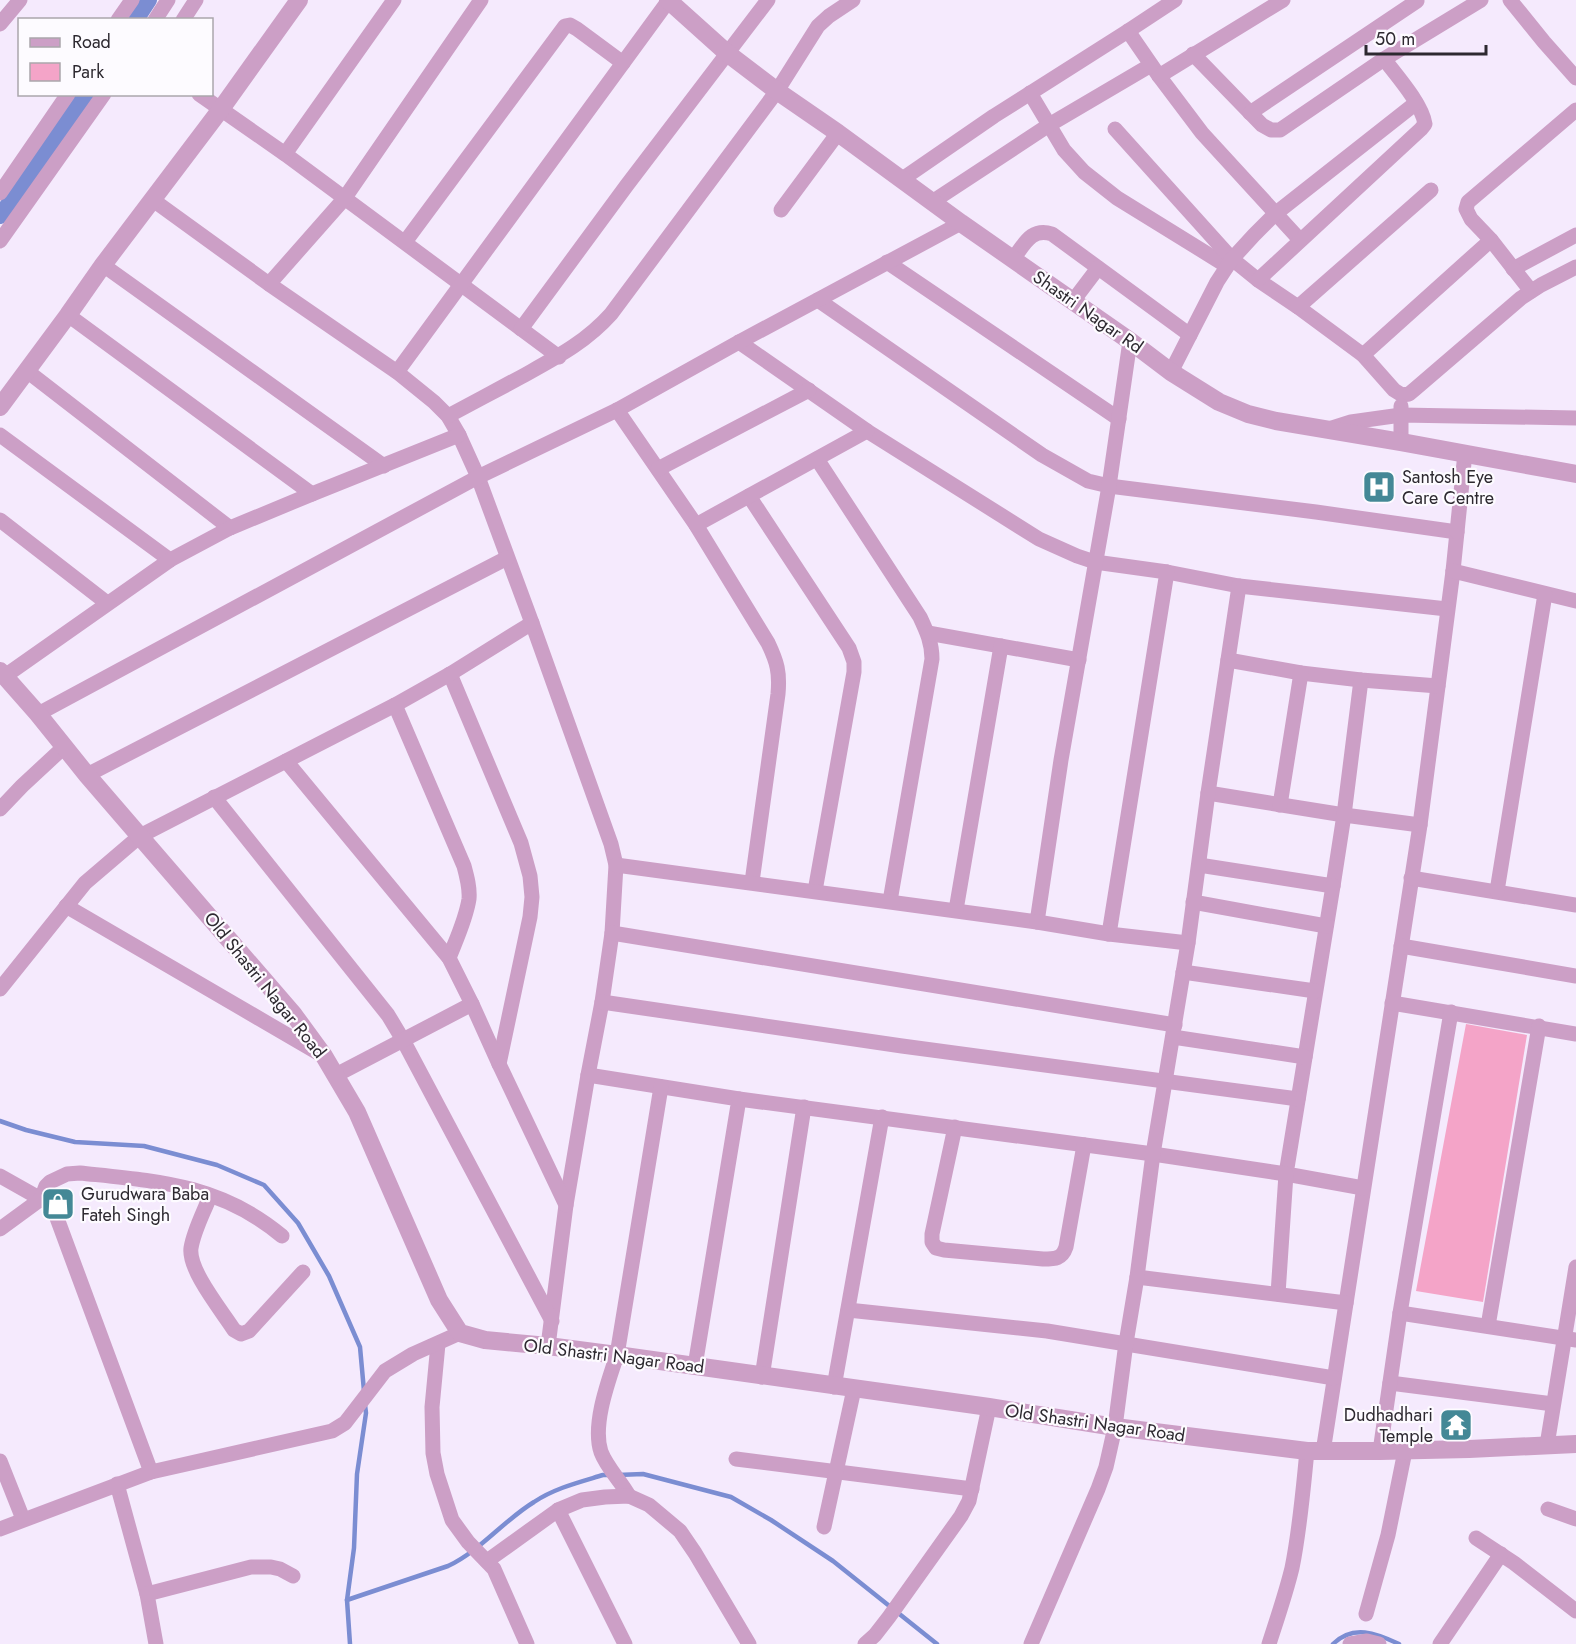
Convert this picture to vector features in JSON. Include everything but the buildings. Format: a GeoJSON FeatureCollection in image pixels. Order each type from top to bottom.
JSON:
{"type":"FeatureCollection","features":[{"type":"Feature","properties":{"kind":"street"},"geometry":{"type":"LineString","coordinates":[[0,24],[20,0]]}},
{"type":"Feature","properties":{"kind":"street"},"geometry":{"type":"LineString","coordinates":[[119,18],[132,0]]}},
{"type":"Feature","properties":{"kind":"street"},"geometry":{"type":"LineString","coordinates":[[157,18],[168,0]]}},
{"type":"Feature","properties":{"kind":"street"},"geometry":{"type":"LineString","coordinates":[[184,18],[196,0]]}},
{"type":"Feature","properties":{"kind":"street"},"geometry":{"type":"LineString","coordinates":[[0,407],[299,0]]}},
{"type":"Feature","properties":{"kind":"street"},"geometry":{"type":"LineString","coordinates":[[285,154],[394,0]]}},
{"type":"Feature","properties":{"kind":"street"},"geometry":{"type":"LineString","coordinates":[[269,284],[344,199],[481,0]]}},
{"type":"Feature","properties":{"kind":"street"},"geometry":{"type":"LineString","coordinates":[[396,372],[668,0]]}},
{"type":"Feature","properties":{"kind":"street","name":"Shastri Nagar Rd"},"geometry":{"type":"LineString","coordinates":[[668,0],[727,53],[777,91],[1171,372],[1219,402],[1248,414],[1276,421],[1401,441],[1576,474]]}},
{"type":"Feature","properties":{"kind":"street"},"geometry":{"type":"LineString","coordinates":[[521,329],[634,175],[768,0]]}},
{"type":"Feature","properties":{"kind":"street"},"geometry":{"type":"LineString","coordinates":[[448,416],[559,357],[598,328],[611,314],[777,91],[818,26],[853,0]]}},
{"type":"Feature","properties":{"kind":"street"},"geometry":{"type":"LineString","coordinates":[[915,190],[1039,109],[1128,32],[1174,0]]}},
{"type":"Feature","properties":{"kind":"street"},"geometry":{"type":"LineString","coordinates":[[915,190],[994,116],[1039,109],[1155,71],[1193,54],[1283,0]]}},
{"type":"Feature","properties":{"kind":"street"},"geometry":{"type":"LineString","coordinates":[[1193,54],[1262,125],[1271,130],[1280,129],[1384,60],[1481,0]]}},
{"type":"Feature","properties":{"kind":"street"},"geometry":{"type":"LineString","coordinates":[[1510,0],[1576,78]]}},
{"type":"Feature","properties":{"kind":"street"},"geometry":{"type":"LineString","coordinates":[[1250,113],[1417,1]]}},
{"type":"Feature","properties":{"kind":"street"},"geometry":{"type":"LineString","coordinates":[[405,242],[566,26],[570,25],[577,29],[623,63]]}},
{"type":"Feature","properties":{"kind":"street"},"geometry":{"type":"LineString","coordinates":[[1128,32],[1202,133],[1300,240]]}},
{"type":"Feature","properties":{"kind":"street"},"geometry":{"type":"LineString","coordinates":[[1258,280],[1425,123],[1424,115],[1384,60]]}},
{"type":"Feature","properties":{"kind":"street"},"geometry":{"type":"LineString","coordinates":[[0,194],[67,96]]}},
{"type":"Feature","properties":{"kind":"street"},"geometry":{"type":"LineString","coordinates":[[0,241],[103,96]]}},
{"type":"Feature","properties":{"kind":"street"},"geometry":{"type":"LineString","coordinates":[[202,96],[285,154],[559,357]]}},
{"type":"Feature","properties":{"kind":"street"},"geometry":{"type":"LineString","coordinates":[[1171,372],[1217,282],[1230,262],[1275,214],[1416,103]]}},
{"type":"Feature","properties":{"kind":"street"},"geometry":{"type":"LineString","coordinates":[[1039,109],[1064,150],[1084,172],[1117,198],[1230,262],[1298,307],[1363,355],[1394,390],[1402,395],[1409,394],[1531,291],[1576,267]]}},
{"type":"Feature","properties":{"kind":"street"},"geometry":{"type":"LineString","coordinates":[[1531,291],[1491,240],[1471,219],[1466,209],[1468,202],[1576,110]]}},
{"type":"Feature","properties":{"kind":"street"},"geometry":{"type":"LineString","coordinates":[[1115,129],[1230,262]]}},
{"type":"Feature","properties":{"kind":"street"},"geometry":{"type":"LineString","coordinates":[[781,210],[838,133]]}},
{"type":"Feature","properties":{"kind":"street"},"geometry":{"type":"LineString","coordinates":[[1298,307],[1431,190]]}},
{"type":"Feature","properties":{"kind":"street"},"geometry":{"type":"LineString","coordinates":[[153,200],[396,372],[448,416],[478,477],[611,844],[616,864],[612,933],[566,1205],[548,1346]]}},
{"type":"Feature","properties":{"kind":"street"},"geometry":{"type":"LineString","coordinates":[[38,714],[478,477],[617,410],[961,223]]}},
{"type":"Feature","properties":{"kind":"street"},"geometry":{"type":"LineString","coordinates":[[1013,259],[1030,237],[1036,233],[1043,231],[1052,234],[1190,335]]}},
{"type":"Feature","properties":{"kind":"street"},"geometry":{"type":"LineString","coordinates":[[1513,269],[1576,235]]}},
{"type":"Feature","properties":{"kind":"street"},"geometry":{"type":"LineString","coordinates":[[1363,355],[1491,240]]}},
{"type":"Feature","properties":{"kind":"street"},"geometry":{"type":"LineString","coordinates":[[887,262],[1119,419]]}},
{"type":"Feature","properties":{"kind":"street"},"geometry":{"type":"LineString","coordinates":[[104,264],[384,466]]}},
{"type":"Feature","properties":{"kind":"street"},"geometry":{"type":"LineString","coordinates":[[1073,301],[1098,268]]}},
{"type":"Feature","properties":{"kind":"street"},"geometry":{"type":"LineString","coordinates":[[818,300],[1042,455],[1088,482],[1457,532]]}},
{"type":"Feature","properties":{"kind":"street"},"geometry":{"type":"LineString","coordinates":[[68,315],[312,494]]}},
{"type":"Feature","properties":{"kind":"street"},"geometry":{"type":"LineString","coordinates":[[1037,922],[1061,760],[1109,486],[1130,341]]}},
{"type":"Feature","properties":{"kind":"street"},"geometry":{"type":"LineString","coordinates":[[740,342],[867,431],[1039,539],[1077,556],[1095,562],[1167,572],[1239,586],[1447,609]]}},
{"type":"Feature","properties":{"kind":"street"},"geometry":{"type":"LineString","coordinates":[[27,371],[230,528]]}},
{"type":"Feature","properties":{"kind":"street"},"geometry":{"type":"LineString","coordinates":[[658,469],[809,390]]}},
{"type":"Feature","properties":{"kind":"street"},"geometry":{"type":"LineString","coordinates":[[1401,441],[1402,395]]}},
{"type":"Feature","properties":{"kind":"street"},"geometry":{"type":"LineString","coordinates":[[617,410],[696,525],[776,660],[779,676],[752,882]]}},
{"type":"Feature","properties":{"kind":"street"},"geometry":{"type":"LineString","coordinates":[[1328,430],[1351,422],[1401,415],[1576,418]]}},
{"type":"Feature","properties":{"kind":"street"},"geometry":{"type":"LineString","coordinates":[[696,525],[867,431]]}},
{"type":"Feature","properties":{"kind":"street"},"geometry":{"type":"LineString","coordinates":[[0,435],[170,560]]}},
{"type":"Feature","properties":{"kind":"street"},"geometry":{"type":"LineString","coordinates":[[2,674],[170,560],[230,528],[459,435]]}},
{"type":"Feature","properties":{"kind":"street"},"geometry":{"type":"LineString","coordinates":[[1269,1644],[1286,1588],[1315,1452],[1334,1378],[1420,825],[1447,609],[1454,571],[1466,453]]}},
{"type":"Feature","properties":{"kind":"street"},"geometry":{"type":"LineString","coordinates":[[817,459],[920,617],[932,646],[932,659],[890,902]]}},
{"type":"Feature","properties":{"kind":"street"},"geometry":{"type":"LineString","coordinates":[[749,496],[849,648],[854,662],[815,891]]}},
{"type":"Feature","properties":{"kind":"street"},"geometry":{"type":"LineString","coordinates":[[0,520],[107,603]]}},
{"type":"Feature","properties":{"kind":"street"},"geometry":{"type":"LineString","coordinates":[[87,775],[507,558]]}},
{"type":"Feature","properties":{"kind":"street"},"geometry":{"type":"LineString","coordinates":[[1454,571],[1576,601]]}},
{"type":"Feature","properties":{"kind":"street"},"geometry":{"type":"LineString","coordinates":[[1109,934],[1167,572]]}},
{"type":"Feature","properties":{"kind":"street"},"geometry":{"type":"LineString","coordinates":[[1031,1644],[1098,1489],[1106,1467],[1115,1427],[1153,1154],[1188,943],[1239,586]]}},
{"type":"Feature","properties":{"kind":"street"},"geometry":{"type":"LineString","coordinates":[[1497,891],[1545,594]]}},
{"type":"Feature","properties":{"kind":"street"},"geometry":{"type":"LineString","coordinates":[[0,989],[85,883],[140,836],[395,705],[532,623]]}},
{"type":"Feature","properties":{"kind":"street"},"geometry":{"type":"LineString","coordinates":[[928,633],[1079,660]]}},
{"type":"Feature","properties":{"kind":"street"},"geometry":{"type":"LineString","coordinates":[[956,910],[1001,646]]}},
{"type":"Feature","properties":{"kind":"street"},"geometry":{"type":"LineString","coordinates":[[1228,660],[1301,673],[1438,686]]}},
{"type":"Feature","properties":{"kind":"street"},"geometry":{"type":"LineString","coordinates":[[1280,805],[1301,673]]}},
{"type":"Feature","properties":{"kind":"street","name":"Old Shastri Nagar Road"},"geometry":{"type":"LineString","coordinates":[[2,674],[294,1015],[324,1056],[357,1112],[440,1300],[460,1333],[485,1340],[617,1355],[1115,1427],[1315,1452],[1576,1444]]}},
{"type":"Feature","properties":{"kind":"street"},"geometry":{"type":"LineString","coordinates":[[450,674],[521,843],[530,876],[532,897],[530,917],[499,1064]]}},
{"type":"Feature","properties":{"kind":"street"},"geometry":{"type":"LineString","coordinates":[[1278,1294],[1286,1174],[1344,815],[1361,680]]}},
{"type":"Feature","properties":{"kind":"street"},"geometry":{"type":"LineString","coordinates":[[395,705],[464,866],[468,884],[469,898],[466,911],[449,958]]}},
{"type":"Feature","properties":{"kind":"street"},"geometry":{"type":"LineString","coordinates":[[0,809],[64,747]]}},
{"type":"Feature","properties":{"kind":"street"},"geometry":{"type":"LineString","coordinates":[[286,761],[449,958],[566,1205]]}},
{"type":"Feature","properties":{"kind":"street"},"geometry":{"type":"LineString","coordinates":[[1208,793],[1420,825]]}},
{"type":"Feature","properties":{"kind":"street"},"geometry":{"type":"LineString","coordinates":[[214,797],[388,1015],[552,1321]]}},
{"type":"Feature","properties":{"kind":"street"},"geometry":{"type":"LineString","coordinates":[[616,864],[956,910],[1109,934],[1188,943]]}},
{"type":"Feature","properties":{"kind":"street"},"geometry":{"type":"LineString","coordinates":[[1199,865],[1333,886]]}},
{"type":"Feature","properties":{"kind":"street"},"geometry":{"type":"LineString","coordinates":[[1411,878],[1576,905]]}},
{"type":"Feature","properties":{"kind":"street"},"geometry":{"type":"LineString","coordinates":[[1193,902],[1326,926]]}},
{"type":"Feature","properties":{"kind":"street"},"geometry":{"type":"LineString","coordinates":[[66,906],[324,1056]]}},
{"type":"Feature","properties":{"kind":"street"},"geometry":{"type":"LineString","coordinates":[[612,933],[1174,1031],[1305,1057]]}},
{"type":"Feature","properties":{"kind":"street"},"geometry":{"type":"LineString","coordinates":[[1401,946],[1576,976]]}},
{"type":"Feature","properties":{"kind":"street"},"geometry":{"type":"LineString","coordinates":[[1183,972],[1315,991]]}},
{"type":"Feature","properties":{"kind":"street"},"geometry":{"type":"LineString","coordinates":[[602,1002],[1298,1100]]}},
{"type":"Feature","properties":{"kind":"street"},"geometry":{"type":"LineString","coordinates":[[1392,1003],[1576,1034]]}},
{"type":"Feature","properties":{"kind":"street"},"geometry":{"type":"LineString","coordinates":[[336,1075],[472,1004]]}},
{"type":"Feature","properties":{"kind":"street"},"geometry":{"type":"LineString","coordinates":[[1380,1451],[1400,1312],[1451,1012]]}},
{"type":"Feature","properties":{"kind":"street"},"geometry":{"type":"LineString","coordinates":[[1488,1326],[1539,1026]]}},
{"type":"Feature","properties":{"kind":"street"},"geometry":{"type":"LineString","coordinates":[[588,1075],[739,1099],[1153,1154],[1363,1188]]}},
{"type":"Feature","properties":{"kind":"street"},"geometry":{"type":"LineString","coordinates":[[661,1087],[617,1355],[606,1389],[598,1437],[601,1451],[626,1491],[649,1505],[680,1532],[749,1644]]}},
{"type":"Feature","properties":{"kind":"street"},"geometry":{"type":"LineString","coordinates":[[695,1366],[739,1099]]}},
{"type":"Feature","properties":{"kind":"street"},"geometry":{"type":"LineString","coordinates":[[762,1377],[804,1107]]}},
{"type":"Feature","properties":{"kind":"street"},"geometry":{"type":"LineString","coordinates":[[834,1386],[882,1118]]}},
{"type":"Feature","properties":{"kind":"street"},"geometry":{"type":"LineString","coordinates":[[955,1127],[932,1234],[932,1242],[936,1248],[944,1250],[1043,1259],[1060,1257],[1066,1247],[1084,1145]]}},
{"type":"Feature","properties":{"kind":"street"},"geometry":{"type":"LineString","coordinates":[[0,1229],[41,1199],[50,1182],[67,1174],[80,1173],[178,1185],[244,1209],[282,1236]]}},
{"type":"Feature","properties":{"kind":"street"},"geometry":{"type":"LineString","coordinates":[[0,1176],[48,1203],[54,1210],[151,1472]]}},
{"type":"Feature","properties":{"kind":"street"},"geometry":{"type":"LineString","coordinates":[[210,1196],[193,1239],[191,1259],[199,1276],[234,1330],[241,1334],[249,1331],[303,1272]]}},
{"type":"Feature","properties":{"kind":"street"},"geometry":{"type":"LineString","coordinates":[[1547,1445],[1553,1404],[1570,1339],[1576,1267]]}},
{"type":"Feature","properties":{"kind":"street"},"geometry":{"type":"LineString","coordinates":[[1137,1277],[1346,1304]]}},
{"type":"Feature","properties":{"kind":"street"},"geometry":{"type":"LineString","coordinates":[[848,1310],[1047,1331],[1334,1378]]}},
{"type":"Feature","properties":{"kind":"street"},"geometry":{"type":"LineString","coordinates":[[1400,1312],[1570,1339]]}},
{"type":"Feature","properties":{"kind":"street"},"geometry":{"type":"LineString","coordinates":[[0,1529],[151,1472],[332,1431],[345,1423],[385,1371],[413,1354],[460,1333]]}},
{"type":"Feature","properties":{"kind":"street"},"geometry":{"type":"LineString","coordinates":[[438,1344],[432,1407],[433,1453],[437,1474],[452,1520],[500,1579],[525,1643]]}},
{"type":"Feature","properties":{"kind":"street"},"geometry":{"type":"LineString","coordinates":[[1390,1383],[1553,1404]]}},
{"type":"Feature","properties":{"kind":"street"},"geometry":{"type":"LineString","coordinates":[[824,1527],[854,1389]]}},
{"type":"Feature","properties":{"kind":"street"},"geometry":{"type":"LineString","coordinates":[[865,1644],[889,1617],[961,1516],[969,1501],[989,1407]]}},
{"type":"Feature","properties":{"kind":"street"},"geometry":{"type":"LineString","coordinates":[[1366,1614],[1388,1535],[1405,1451]]}},
{"type":"Feature","properties":{"kind":"street"},"geometry":{"type":"LineString","coordinates":[[736,1459],[972,1489]]}},
{"type":"Feature","properties":{"kind":"street"},"geometry":{"type":"LineString","coordinates":[[0,1461],[3,1477],[23,1519]]}},
{"type":"Feature","properties":{"kind":"street"},"geometry":{"type":"LineString","coordinates":[[117,1484],[147,1594],[156,1644]]}},
{"type":"Feature","properties":{"kind":"street"},"geometry":{"type":"LineString","coordinates":[[483,1558],[558,1510],[582,1500],[626,1491]]}},
{"type":"Feature","properties":{"kind":"street"},"geometry":{"type":"LineString","coordinates":[[1548,1509],[1576,1519]]}},
{"type":"Feature","properties":{"kind":"street"},"geometry":{"type":"LineString","coordinates":[[558,1510],[625,1644]]}},
{"type":"Feature","properties":{"kind":"street"},"geometry":{"type":"LineString","coordinates":[[1476,1538],[1501,1554],[1576,1611]]}},
{"type":"Feature","properties":{"kind":"street"},"geometry":{"type":"LineString","coordinates":[[1440,1644],[1501,1554]]}},
{"type":"Feature","properties":{"kind":"street"},"geometry":{"type":"LineString","coordinates":[[147,1594],[251,1567],[271,1567],[293,1576]]}},
{"type":"Feature","properties":{"kind":"street"},"geometry":{"type":"LineString","coordinates":[[1350,1644],[1367,1641],[1379,1644]]}},
{"type":"Feature","properties":{"kind":"green space"},"geometry":{"type":"Polygon","coordinates":[[[1466,1024],[1527,1035],[1483,1302],[1416,1291],[1466,1024]]]}},
{"type":"Feature","properties":{"kind":"waterway"},"geometry":{"type":"LineString","coordinates":[[137,18],[149,0]]}},
{"type":"Feature","properties":{"kind":"waterway"},"geometry":{"type":"LineString","coordinates":[[0,216],[85,96]]}},
{"type":"Feature","properties":{"kind":"waterway"},"geometry":{"type":"LineString","coordinates":[[0,1121],[75,1142],[144,1146],[217,1165],[264,1185],[298,1223],[329,1276],[360,1347],[364,1391]]}},
{"type":"Feature","properties":{"kind":"waterway"},"geometry":{"type":"LineString","coordinates":[[350,1644],[347,1600],[354,1548],[357,1474],[366,1413],[365,1405]]}},
{"type":"Feature","properties":{"kind":"waterway"},"geometry":{"type":"LineString","coordinates":[[618,1475],[643,1474],[731,1497],[833,1561],[937,1644]]}},
{"type":"Feature","properties":{"kind":"waterway"},"geometry":{"type":"LineString","coordinates":[[347,1600],[448,1566],[471,1552],[542,1497],[577,1483],[610,1475]]}},
{"type":"Feature","properties":{"kind":"waterway"},"geometry":{"type":"LineString","coordinates":[[1333,1644],[1357,1632],[1373,1634],[1399,1644]]}},
{"type":"Feature","properties":{"kind":"place","name":"Santosh Eye Care Centre"},"geometry":{"type":"Point","coordinates":[1379,487]}},
{"type":"Feature","properties":{"kind":"place","name":"Gurudwara Baba Fateh Singh"},"geometry":{"type":"Point","coordinates":[58,1204]}},
{"type":"Feature","properties":{"kind":"place","name":"Dudhadhari Temple"},"geometry":{"type":"Point","coordinates":[1456,1425]}}]}
